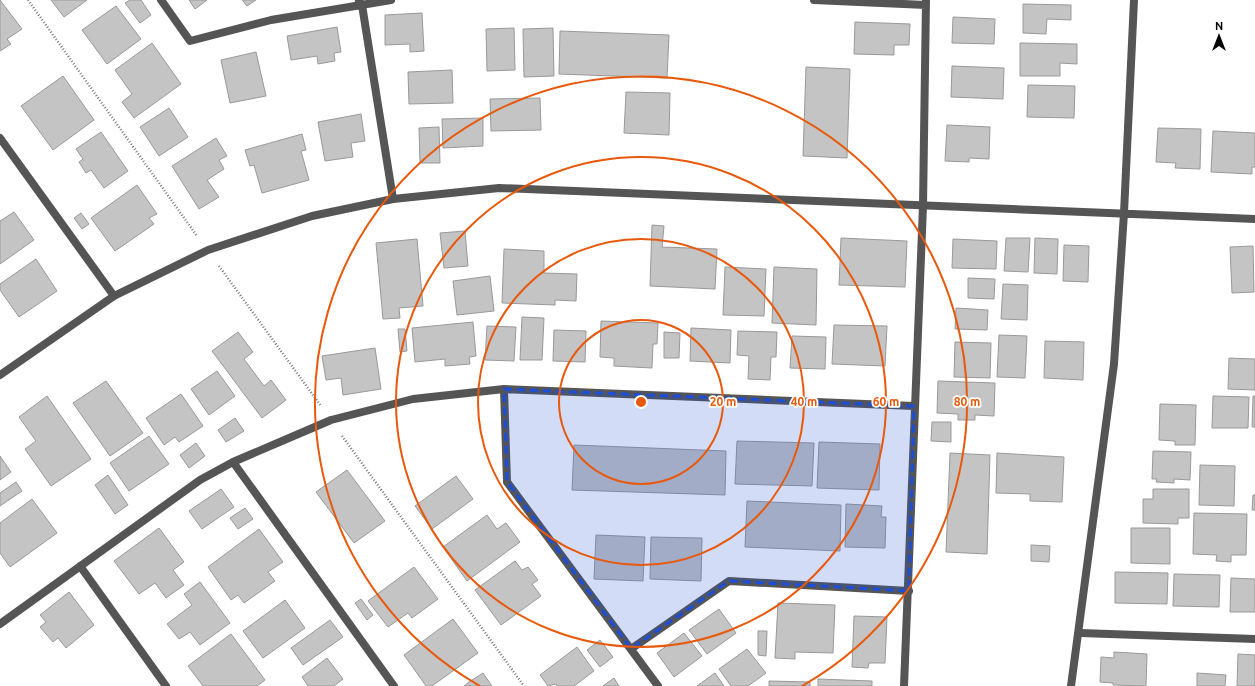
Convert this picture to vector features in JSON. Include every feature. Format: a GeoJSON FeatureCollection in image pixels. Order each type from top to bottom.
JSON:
{"type":"FeatureCollection","features":[{"type":"Feature","properties":{"kind":"street"},"geometry":{"type":"LineString","coordinates":[[160,0],[190,41],[271,20],[360,2],[391,0]]}},
{"type":"Feature","properties":{"kind":"street"},"geometry":{"type":"LineString","coordinates":[[814,0],[926,3],[923,206],[904,686]]}},
{"type":"Feature","properties":{"kind":"street"},"geometry":{"type":"LineString","coordinates":[[1071,686],[1080,633],[1114,364],[1124,213],[1134,0]]}},
{"type":"Feature","properties":{"kind":"street"},"geometry":{"type":"LineString","coordinates":[[360,2],[393,199]]}},
{"type":"Feature","properties":{"kind":"street"},"geometry":{"type":"LineString","coordinates":[[0,138],[114,296]]}},
{"type":"Feature","properties":{"kind":"street"},"geometry":{"type":"LineString","coordinates":[[0,376],[114,296],[208,250],[312,216],[393,199],[499,188],[1255,219]]}},
{"type":"Feature","properties":{"kind":"street"},"geometry":{"type":"LineString","coordinates":[[0,624],[200,480],[233,462],[331,420],[413,399],[504,389],[914,406]]}},
{"type":"Feature","properties":{"kind":"street"},"geometry":{"type":"LineString","coordinates":[[504,389],[507,482],[658,686]]}},
{"type":"Feature","properties":{"kind":"street"},"geometry":{"type":"LineString","coordinates":[[233,462],[394,686]]}},
{"type":"Feature","properties":{"kind":"street"},"geometry":{"type":"LineString","coordinates":[[80,566],[166,686]]}},
{"type":"Feature","properties":{"kind":"street"},"geometry":{"type":"LineString","coordinates":[[631,649],[729,581],[909,590]]}},
{"type":"Feature","properties":{"kind":"street"},"geometry":{"type":"LineString","coordinates":[[1080,633],[1255,639]]}},
{"type":"Feature","properties":{"kind":"path"},"geometry":{"type":"LineString","coordinates":[[28,0],[524,686]]}},
{"type":"Feature","properties":{"kind":"highlighted area"},"geometry":{"type":"Polygon","coordinates":[[[504,389],[914,406],[909,591],[729,581],[631,649],[507,482],[504,389]]]}},
{"type":"Feature","properties":{"kind":"building"},"geometry":{"type":"Polygon","coordinates":[[[0,0],[22,29],[7,39],[11,44],[0,51],[0,0]]]}},
{"type":"Feature","properties":{"kind":"building"},"geometry":{"type":"Polygon","coordinates":[[[51,0],[87,0],[64,17],[51,0]]]}},
{"type":"Feature","properties":{"kind":"building"},"geometry":{"type":"Polygon","coordinates":[[[130,0],[141,0],[151,15],[140,23],[125,3],[130,0]]]}},
{"type":"Feature","properties":{"kind":"building"},"geometry":{"type":"Polygon","coordinates":[[[189,0],[207,0],[195,9],[189,0]]]}},
{"type":"Feature","properties":{"kind":"building"},"geometry":{"type":"Polygon","coordinates":[[[242,0],[256,0],[247,6],[242,0]]]}},
{"type":"Feature","properties":{"kind":"building"},"geometry":{"type":"Polygon","coordinates":[[[1023,4],[1071,5],[1071,20],[1047,19],[1046,34],[1023,33],[1023,4]]]}},
{"type":"Feature","properties":{"kind":"building"},"geometry":{"type":"Polygon","coordinates":[[[116,6],[141,39],[107,64],[82,30],[116,6]]]}},
{"type":"Feature","properties":{"kind":"building"},"geometry":{"type":"Polygon","coordinates":[[[422,13],[424,51],[410,52],[410,44],[385,45],[385,15],[422,13]]]}},
{"type":"Feature","properties":{"kind":"building"},"geometry":{"type":"Polygon","coordinates":[[[953,17],[995,19],[994,44],[952,43],[953,17]]]}},
{"type":"Feature","properties":{"kind":"building"},"geometry":{"type":"Polygon","coordinates":[[[855,22],[910,24],[909,45],[894,45],[894,55],[854,54],[855,22]]]}},
{"type":"Feature","properties":{"kind":"building"},"geometry":{"type":"Polygon","coordinates":[[[337,27],[341,52],[334,53],[335,61],[318,64],[317,56],[291,60],[287,36],[337,27]]]}},
{"type":"Feature","properties":{"kind":"building"},"geometry":{"type":"Polygon","coordinates":[[[514,28],[515,70],[487,71],[486,29],[514,28]]]}},
{"type":"Feature","properties":{"kind":"building"},"geometry":{"type":"Polygon","coordinates":[[[553,28],[554,76],[524,77],[523,29],[553,28]]]}},
{"type":"Feature","properties":{"kind":"building"},"geometry":{"type":"Polygon","coordinates":[[[560,31],[669,35],[667,78],[559,74],[560,31]]]}},
{"type":"Feature","properties":{"kind":"building"},"geometry":{"type":"Polygon","coordinates":[[[152,43],[181,84],[134,118],[122,102],[132,94],[115,70],[152,43]]]}},
{"type":"Feature","properties":{"kind":"building"},"geometry":{"type":"Polygon","coordinates":[[[1020,43],[1077,44],[1077,64],[1060,63],[1060,76],[1020,76],[1020,43]]]}},
{"type":"Feature","properties":{"kind":"building"},"geometry":{"type":"Polygon","coordinates":[[[256,52],[266,96],[230,103],[221,60],[256,52]]]}},
{"type":"Feature","properties":{"kind":"building"},"geometry":{"type":"Polygon","coordinates":[[[952,66],[1004,68],[1003,99],[951,97],[952,66]]]}},
{"type":"Feature","properties":{"kind":"building"},"geometry":{"type":"Polygon","coordinates":[[[806,67],[850,69],[847,158],[803,156],[806,67]]]}},
{"type":"Feature","properties":{"kind":"building"},"geometry":{"type":"Polygon","coordinates":[[[452,70],[453,103],[409,104],[408,72],[452,70]]]}},
{"type":"Feature","properties":{"kind":"building"},"geometry":{"type":"Polygon","coordinates":[[[63,76],[94,120],[53,150],[21,106],[63,76]]]}},
{"type":"Feature","properties":{"kind":"building"},"geometry":{"type":"Polygon","coordinates":[[[1028,85],[1075,86],[1074,118],[1027,117],[1028,85]]]}},
{"type":"Feature","properties":{"kind":"building"},"geometry":{"type":"Polygon","coordinates":[[[626,92],[670,93],[669,135],[624,133],[626,92]]]}},
{"type":"Feature","properties":{"kind":"building"},"geometry":{"type":"Polygon","coordinates":[[[540,98],[541,130],[491,131],[490,99],[540,98]]]}},
{"type":"Feature","properties":{"kind":"building"},"geometry":{"type":"Polygon","coordinates":[[[169,108],[188,137],[159,156],[140,127],[169,108]]]}},
{"type":"Feature","properties":{"kind":"building"},"geometry":{"type":"Polygon","coordinates":[[[361,114],[365,141],[351,143],[353,157],[325,161],[318,122],[361,114]]]}},
{"type":"Feature","properties":{"kind":"building"},"geometry":{"type":"Polygon","coordinates":[[[483,118],[483,146],[443,148],[442,119],[483,118]]]}},
{"type":"Feature","properties":{"kind":"building"},"geometry":{"type":"Polygon","coordinates":[[[947,125],[990,127],[989,159],[969,158],[969,162],[945,161],[947,125]]]}},
{"type":"Feature","properties":{"kind":"building"},"geometry":{"type":"Polygon","coordinates":[[[439,127],[440,163],[420,163],[419,128],[439,127]]]}},
{"type":"Feature","properties":{"kind":"building"},"geometry":{"type":"Polygon","coordinates":[[[1158,128],[1201,129],[1200,169],[1175,168],[1176,163],[1156,162],[1158,128]]]}},
{"type":"Feature","properties":{"kind":"building"},"geometry":{"type":"Polygon","coordinates":[[[1213,131],[1255,133],[1255,167],[1252,167],[1252,174],[1211,172],[1213,131]]]}},
{"type":"Feature","properties":{"kind":"building"},"geometry":{"type":"Polygon","coordinates":[[[101,132],[128,171],[104,188],[91,170],[86,173],[79,162],[83,159],[76,149],[101,132]]]}},
{"type":"Feature","properties":{"kind":"building"},"geometry":{"type":"Polygon","coordinates":[[[302,134],[306,150],[301,151],[309,180],[262,193],[254,165],[250,166],[245,150],[302,134]]]}},
{"type":"Feature","properties":{"kind":"building"},"geometry":{"type":"Polygon","coordinates":[[[216,138],[227,156],[219,160],[224,169],[207,180],[219,197],[199,209],[172,166],[216,138]]]}},
{"type":"Feature","properties":{"kind":"building"},"geometry":{"type":"Polygon","coordinates":[[[137,185],[157,214],[149,218],[154,224],[115,251],[91,218],[137,185]]]}},
{"type":"Feature","properties":{"kind":"building"},"geometry":{"type":"Polygon","coordinates":[[[14,212],[34,240],[0,264],[0,221],[14,212]]]}},
{"type":"Feature","properties":{"kind":"building"},"geometry":{"type":"Polygon","coordinates":[[[81,213],[89,224],[82,229],[74,218],[81,213]]]}},
{"type":"Feature","properties":{"kind":"building"},"geometry":{"type":"Polygon","coordinates":[[[652,225],[664,226],[662,247],[717,249],[715,289],[650,286],[652,225]]]}},
{"type":"Feature","properties":{"kind":"building"},"geometry":{"type":"Polygon","coordinates":[[[465,231],[468,266],[444,268],[440,233],[465,231]]]}},
{"type":"Feature","properties":{"kind":"building"},"geometry":{"type":"Polygon","coordinates":[[[841,238],[907,241],[905,287],[839,285],[841,238]]]}},
{"type":"Feature","properties":{"kind":"building"},"geometry":{"type":"Polygon","coordinates":[[[1006,238],[1030,238],[1028,272],[1004,271],[1006,238]]]}},
{"type":"Feature","properties":{"kind":"building"},"geometry":{"type":"Polygon","coordinates":[[[1035,238],[1058,239],[1057,274],[1034,273],[1035,238]]]}},
{"type":"Feature","properties":{"kind":"building"},"geometry":{"type":"Polygon","coordinates":[[[417,239],[423,306],[399,308],[400,318],[383,319],[376,243],[417,239]]]}},
{"type":"Feature","properties":{"kind":"building"},"geometry":{"type":"Polygon","coordinates":[[[953,239],[997,241],[996,269],[952,268],[953,239]]]}},
{"type":"Feature","properties":{"kind":"building"},"geometry":{"type":"Polygon","coordinates":[[[1064,245],[1089,246],[1088,282],[1063,281],[1064,245]]]}},
{"type":"Feature","properties":{"kind":"building"},"geometry":{"type":"Polygon","coordinates":[[[1253,246],[1254,292],[1232,293],[1230,247],[1253,246]]]}},
{"type":"Feature","properties":{"kind":"building"},"geometry":{"type":"Polygon","coordinates":[[[504,249],[544,251],[544,273],[577,274],[576,301],[555,300],[555,305],[502,303],[504,249]]]}},
{"type":"Feature","properties":{"kind":"building"},"geometry":{"type":"Polygon","coordinates":[[[36,259],[57,291],[19,317],[0,290],[0,284],[36,259]]]}},
{"type":"Feature","properties":{"kind":"building"},"geometry":{"type":"Polygon","coordinates":[[[725,267],[766,269],[764,316],[723,315],[725,267]]]}},
{"type":"Feature","properties":{"kind":"building"},"geometry":{"type":"Polygon","coordinates":[[[774,267],[817,269],[816,325],[772,323],[774,267]]]}},
{"type":"Feature","properties":{"kind":"building"},"geometry":{"type":"Polygon","coordinates":[[[490,276],[494,311],[457,315],[453,281],[490,276]]]}},
{"type":"Feature","properties":{"kind":"building"},"geometry":{"type":"Polygon","coordinates":[[[968,278],[995,279],[994,299],[968,298],[968,278]]]}},
{"type":"Feature","properties":{"kind":"building"},"geometry":{"type":"Polygon","coordinates":[[[1003,284],[1028,285],[1027,320],[1001,319],[1003,284]]]}},
{"type":"Feature","properties":{"kind":"building"},"geometry":{"type":"Polygon","coordinates":[[[956,308],[988,310],[987,330],[955,329],[956,308]]]}},
{"type":"Feature","properties":{"kind":"building"},"geometry":{"type":"Polygon","coordinates":[[[522,317],[544,318],[542,360],[520,360],[522,317]]]}},
{"type":"Feature","properties":{"kind":"building"},"geometry":{"type":"Polygon","coordinates":[[[601,321],[658,323],[657,344],[653,344],[652,368],[614,366],[614,358],[600,357],[601,321]]]}},
{"type":"Feature","properties":{"kind":"building"},"geometry":{"type":"Polygon","coordinates":[[[473,322],[476,356],[469,357],[470,364],[445,366],[445,359],[415,362],[412,328],[473,322]]]}},
{"type":"Feature","properties":{"kind":"building"},"geometry":{"type":"Polygon","coordinates":[[[834,325],[887,326],[885,366],[832,364],[834,325]]]}},
{"type":"Feature","properties":{"kind":"building"},"geometry":{"type":"Polygon","coordinates":[[[487,326],[516,327],[514,361],[485,360],[487,326]]]}},
{"type":"Feature","properties":{"kind":"building"},"geometry":{"type":"Polygon","coordinates":[[[691,328],[731,330],[730,363],[690,361],[691,328]]]}},
{"type":"Feature","properties":{"kind":"building"},"geometry":{"type":"Polygon","coordinates":[[[398,329],[405,329],[407,351],[400,352],[398,329]]]}},
{"type":"Feature","properties":{"kind":"building"},"geometry":{"type":"Polygon","coordinates":[[[554,330],[586,331],[585,362],[553,361],[554,330]]]}},
{"type":"Feature","properties":{"kind":"building"},"geometry":{"type":"Polygon","coordinates":[[[738,331],[777,332],[776,357],[771,357],[770,380],[748,379],[749,356],[737,355],[738,331]]]}},
{"type":"Feature","properties":{"kind":"building"},"geometry":{"type":"Polygon","coordinates":[[[238,332],[253,352],[244,359],[264,386],[271,380],[286,400],[262,418],[212,351],[238,332]]]}},
{"type":"Feature","properties":{"kind":"building"},"geometry":{"type":"Polygon","coordinates":[[[664,332],[680,333],[679,358],[664,358],[664,332]]]}},
{"type":"Feature","properties":{"kind":"building"},"geometry":{"type":"Polygon","coordinates":[[[999,335],[1027,336],[1025,378],[997,377],[999,335]]]}},
{"type":"Feature","properties":{"kind":"building"},"geometry":{"type":"Polygon","coordinates":[[[792,336],[826,337],[825,369],[790,368],[792,336]]]}},
{"type":"Feature","properties":{"kind":"building"},"geometry":{"type":"Polygon","coordinates":[[[1045,341],[1084,342],[1083,380],[1044,378],[1045,341]]]}},
{"type":"Feature","properties":{"kind":"building"},"geometry":{"type":"Polygon","coordinates":[[[955,342],[991,343],[990,378],[954,377],[955,342]]]}},
{"type":"Feature","properties":{"kind":"building"},"geometry":{"type":"Polygon","coordinates":[[[375,348],[381,389],[343,395],[341,378],[326,380],[322,356],[375,348]]]}},
{"type":"Feature","properties":{"kind":"building"},"geometry":{"type":"Polygon","coordinates":[[[1229,358],[1255,359],[1255,390],[1228,389],[1229,358]]]}},
{"type":"Feature","properties":{"kind":"building"},"geometry":{"type":"Polygon","coordinates":[[[217,371],[235,396],[209,415],[191,389],[217,371]]]}},
{"type":"Feature","properties":{"kind":"building"},"geometry":{"type":"Polygon","coordinates":[[[106,381],[143,433],[110,456],[73,403],[106,381]]]}},
{"type":"Feature","properties":{"kind":"building"},"geometry":{"type":"Polygon","coordinates":[[[938,381],[995,383],[994,416],[975,415],[975,420],[958,420],[958,414],[937,413],[938,381]]]}},
{"type":"Feature","properties":{"kind":"building"},"geometry":{"type":"Polygon","coordinates":[[[181,394],[203,426],[179,442],[175,437],[164,445],[146,418],[181,394]]]}},
{"type":"Feature","properties":{"kind":"building"},"geometry":{"type":"Polygon","coordinates":[[[47,396],[91,459],[51,486],[25,449],[36,441],[19,417],[47,396]]]}},
{"type":"Feature","properties":{"kind":"building"},"geometry":{"type":"Polygon","coordinates":[[[1213,396],[1249,397],[1248,428],[1212,428],[1213,396]]]}},
{"type":"Feature","properties":{"kind":"building"},"geometry":{"type":"Polygon","coordinates":[[[1253,396],[1255,396],[1255,427],[1252,427],[1253,396]]]}},
{"type":"Feature","properties":{"kind":"building"},"geometry":{"type":"Polygon","coordinates":[[[1160,404],[1196,405],[1195,445],[1175,445],[1175,441],[1159,440],[1160,404]]]}},
{"type":"Feature","properties":{"kind":"building"},"geometry":{"type":"Polygon","coordinates":[[[235,418],[244,431],[226,442],[218,430],[235,418]]]}},
{"type":"Feature","properties":{"kind":"building"},"geometry":{"type":"Polygon","coordinates":[[[932,422],[951,422],[951,442],[931,441],[932,422]]]}},
{"type":"Feature","properties":{"kind":"building"},"geometry":{"type":"Polygon","coordinates":[[[149,436],[169,464],[129,491],[110,463],[149,436]]]}},
{"type":"Feature","properties":{"kind":"building"},"geometry":{"type":"Polygon","coordinates":[[[737,441],[814,443],[812,486],[735,484],[737,441]]]}},
{"type":"Feature","properties":{"kind":"building"},"geometry":{"type":"Polygon","coordinates":[[[819,442],[880,444],[879,490],[817,488],[819,442]]]}},
{"type":"Feature","properties":{"kind":"building"},"geometry":{"type":"Polygon","coordinates":[[[196,443],[205,456],[189,468],[180,455],[196,443]]]}},
{"type":"Feature","properties":{"kind":"building"},"geometry":{"type":"Polygon","coordinates":[[[574,445],[726,451],[725,495],[572,490],[574,445]]]}},
{"type":"Feature","properties":{"kind":"building"},"geometry":{"type":"Polygon","coordinates":[[[1153,451],[1191,452],[1190,480],[1174,479],[1174,483],[1156,482],[1157,479],[1152,479],[1153,451]]]}},
{"type":"Feature","properties":{"kind":"building"},"geometry":{"type":"Polygon","coordinates":[[[950,453],[990,455],[987,554],[946,552],[950,453]]]}},
{"type":"Feature","properties":{"kind":"building"},"geometry":{"type":"Polygon","coordinates":[[[997,453],[1064,457],[1062,502],[1030,501],[1030,494],[996,493],[997,453]]]}},
{"type":"Feature","properties":{"kind":"building"},"geometry":{"type":"Polygon","coordinates":[[[0,456],[11,472],[0,480],[0,456]]]}},
{"type":"Feature","properties":{"kind":"building"},"geometry":{"type":"Polygon","coordinates":[[[1200,465],[1235,466],[1234,506],[1199,505],[1200,465]]]}},
{"type":"Feature","properties":{"kind":"building"},"geometry":{"type":"Polygon","coordinates":[[[347,470],[385,521],[354,543],[316,492],[347,470]]]}},
{"type":"Feature","properties":{"kind":"building"},"geometry":{"type":"Polygon","coordinates":[[[108,475],[128,505],[115,514],[95,485],[108,475]]]}},
{"type":"Feature","properties":{"kind":"building"},"geometry":{"type":"Polygon","coordinates":[[[456,476],[473,499],[432,529],[415,506],[456,476]]]}},
{"type":"Feature","properties":{"kind":"building"},"geometry":{"type":"Polygon","coordinates":[[[16,482],[22,491],[0,506],[0,493],[16,482]]]}},
{"type":"Feature","properties":{"kind":"building"},"geometry":{"type":"Polygon","coordinates":[[[221,489],[234,507],[202,529],[189,511],[221,489]]]}},
{"type":"Feature","properties":{"kind":"building"},"geometry":{"type":"Polygon","coordinates":[[[1153,489],[1189,489],[1189,518],[1178,518],[1178,524],[1143,523],[1143,499],[1153,499],[1153,489]]]}},
{"type":"Feature","properties":{"kind":"building"},"geometry":{"type":"Polygon","coordinates":[[[1253,495],[1255,495],[1255,510],[1252,510],[1253,495]]]}},
{"type":"Feature","properties":{"kind":"building"},"geometry":{"type":"Polygon","coordinates":[[[32,499],[57,533],[10,567],[0,553],[0,523],[32,499]]]}},
{"type":"Feature","properties":{"kind":"building"},"geometry":{"type":"Polygon","coordinates":[[[747,501],[841,505],[840,551],[745,547],[747,501]]]}},
{"type":"Feature","properties":{"kind":"building"},"geometry":{"type":"Polygon","coordinates":[[[846,504],[882,506],[881,517],[886,517],[885,548],[845,547],[846,504]]]}},
{"type":"Feature","properties":{"kind":"building"},"geometry":{"type":"Polygon","coordinates":[[[245,508],[253,519],[238,529],[230,518],[245,508]]]}},
{"type":"Feature","properties":{"kind":"building"},"geometry":{"type":"Polygon","coordinates":[[[1194,513],[1247,514],[1246,555],[1231,555],[1231,562],[1216,561],[1217,555],[1193,554],[1194,513]]]}},
{"type":"Feature","properties":{"kind":"building"},"geometry":{"type":"Polygon","coordinates":[[[487,515],[497,529],[506,523],[520,542],[467,581],[443,547],[487,515]]]}},
{"type":"Feature","properties":{"kind":"building"},"geometry":{"type":"Polygon","coordinates":[[[159,528],[184,562],[173,570],[184,585],[166,598],[155,583],[139,594],[114,561],[159,528]]]}},
{"type":"Feature","properties":{"kind":"building"},"geometry":{"type":"Polygon","coordinates":[[[1131,528],[1170,528],[1170,564],[1131,563],[1131,528]]]}},
{"type":"Feature","properties":{"kind":"building"},"geometry":{"type":"Polygon","coordinates":[[[259,529],[283,562],[268,572],[275,581],[244,603],[238,595],[231,600],[208,567],[259,529]]]}},
{"type":"Feature","properties":{"kind":"building"},"geometry":{"type":"Polygon","coordinates":[[[596,535],[645,537],[643,581],[594,579],[596,535]]]}},
{"type":"Feature","properties":{"kind":"building"},"geometry":{"type":"Polygon","coordinates":[[[651,537],[702,538],[701,581],[650,579],[651,537]]]}},
{"type":"Feature","properties":{"kind":"building"},"geometry":{"type":"Polygon","coordinates":[[[1031,545],[1050,546],[1049,562],[1031,561],[1031,545]]]}},
{"type":"Feature","properties":{"kind":"building"},"geometry":{"type":"Polygon","coordinates":[[[515,561],[522,570],[528,567],[538,580],[532,584],[541,596],[501,625],[475,590],[515,561]]]}},
{"type":"Feature","properties":{"kind":"building"},"geometry":{"type":"Polygon","coordinates":[[[414,567],[438,599],[412,618],[408,613],[388,627],[368,601],[414,567]]]}},
{"type":"Feature","properties":{"kind":"building"},"geometry":{"type":"Polygon","coordinates":[[[1115,572],[1168,573],[1167,604],[1115,603],[1115,572]]]}},
{"type":"Feature","properties":{"kind":"building"},"geometry":{"type":"Polygon","coordinates":[[[1174,574],[1220,575],[1219,607],[1173,606],[1174,574]]]}},
{"type":"Feature","properties":{"kind":"building"},"geometry":{"type":"Polygon","coordinates":[[[1231,578],[1255,579],[1255,612],[1230,612],[1231,578]]]}},
{"type":"Feature","properties":{"kind":"building"},"geometry":{"type":"Polygon","coordinates":[[[200,582],[230,623],[200,645],[190,632],[179,639],[167,624],[192,605],[184,594],[200,582]]]}},
{"type":"Feature","properties":{"kind":"building"},"geometry":{"type":"Polygon","coordinates":[[[69,592],[94,625],[66,648],[58,638],[53,642],[40,627],[46,622],[40,615],[69,592]]]}},
{"type":"Feature","properties":{"kind":"building"},"geometry":{"type":"Polygon","coordinates":[[[361,599],[373,615],[367,620],[355,603],[361,599]]]}},
{"type":"Feature","properties":{"kind":"building"},"geometry":{"type":"Polygon","coordinates":[[[285,600],[305,628],[263,658],[243,631],[285,600]]]}},
{"type":"Feature","properties":{"kind":"building"},"geometry":{"type":"Polygon","coordinates":[[[778,603],[835,605],[833,653],[795,652],[795,659],[775,658],[778,603]]]}},
{"type":"Feature","properties":{"kind":"building"},"geometry":{"type":"Polygon","coordinates":[[[719,609],[736,633],[707,654],[689,630],[719,609]]]}},
{"type":"Feature","properties":{"kind":"building"},"geometry":{"type":"Polygon","coordinates":[[[854,616],[887,617],[885,663],[869,663],[868,668],[852,667],[854,616]]]}},
{"type":"Feature","properties":{"kind":"building"},"geometry":{"type":"Polygon","coordinates":[[[453,619],[478,653],[432,686],[426,686],[404,655],[453,619]]]}},
{"type":"Feature","properties":{"kind":"building"},"geometry":{"type":"Polygon","coordinates":[[[330,620],[343,637],[303,665],[291,648],[330,620]]]}},
{"type":"Feature","properties":{"kind":"building"},"geometry":{"type":"Polygon","coordinates":[[[758,631],[767,631],[766,656],[758,655],[758,631]]]}},
{"type":"Feature","properties":{"kind":"building"},"geometry":{"type":"Polygon","coordinates":[[[684,633],[702,656],[674,677],[657,653],[684,633]]]}},
{"type":"Feature","properties":{"kind":"building"},"geometry":{"type":"Polygon","coordinates":[[[231,634],[265,680],[257,686],[203,686],[188,666],[231,634]]]}},
{"type":"Feature","properties":{"kind":"building"},"geometry":{"type":"Polygon","coordinates":[[[600,640],[613,657],[600,667],[587,650],[600,640]]]}},
{"type":"Feature","properties":{"kind":"building"},"geometry":{"type":"Polygon","coordinates":[[[577,647],[594,671],[574,686],[557,686],[556,684],[548,686],[540,675],[577,647]]]}},
{"type":"Feature","properties":{"kind":"building"},"geometry":{"type":"Polygon","coordinates":[[[747,649],[766,673],[748,686],[731,686],[719,669],[747,649]]]}},
{"type":"Feature","properties":{"kind":"building"},"geometry":{"type":"Polygon","coordinates":[[[1114,652],[1147,654],[1146,686],[1113,685],[1113,683],[1100,682],[1101,657],[1114,658],[1114,652]]]}},
{"type":"Feature","properties":{"kind":"building"},"geometry":{"type":"Polygon","coordinates":[[[1238,654],[1255,655],[1255,686],[1237,686],[1238,654]]]}},
{"type":"Feature","properties":{"kind":"building"},"geometry":{"type":"Polygon","coordinates":[[[327,658],[343,679],[334,686],[308,686],[302,677],[327,658]]]}},
{"type":"Feature","properties":{"kind":"building"},"geometry":{"type":"Polygon","coordinates":[[[483,673],[492,686],[464,686],[469,682],[483,673]]]}},
{"type":"Feature","properties":{"kind":"building"},"geometry":{"type":"Polygon","coordinates":[[[715,673],[724,686],[697,686],[715,673]]]}},
{"type":"Feature","properties":{"kind":"building"},"geometry":{"type":"Polygon","coordinates":[[[1197,673],[1226,675],[1225,686],[1197,686],[1197,673]]]}},
{"type":"Feature","properties":{"kind":"building"},"geometry":{"type":"Polygon","coordinates":[[[614,678],[619,686],[603,686],[614,678]]]}},
{"type":"Feature","properties":{"kind":"building"},"geometry":{"type":"Polygon","coordinates":[[[818,679],[872,681],[872,686],[818,686],[818,679]]]}},
{"type":"Feature","properties":{"kind":"building"},"geometry":{"type":"Polygon","coordinates":[[[769,681],[810,682],[810,686],[769,686],[769,681]]]}}]}
